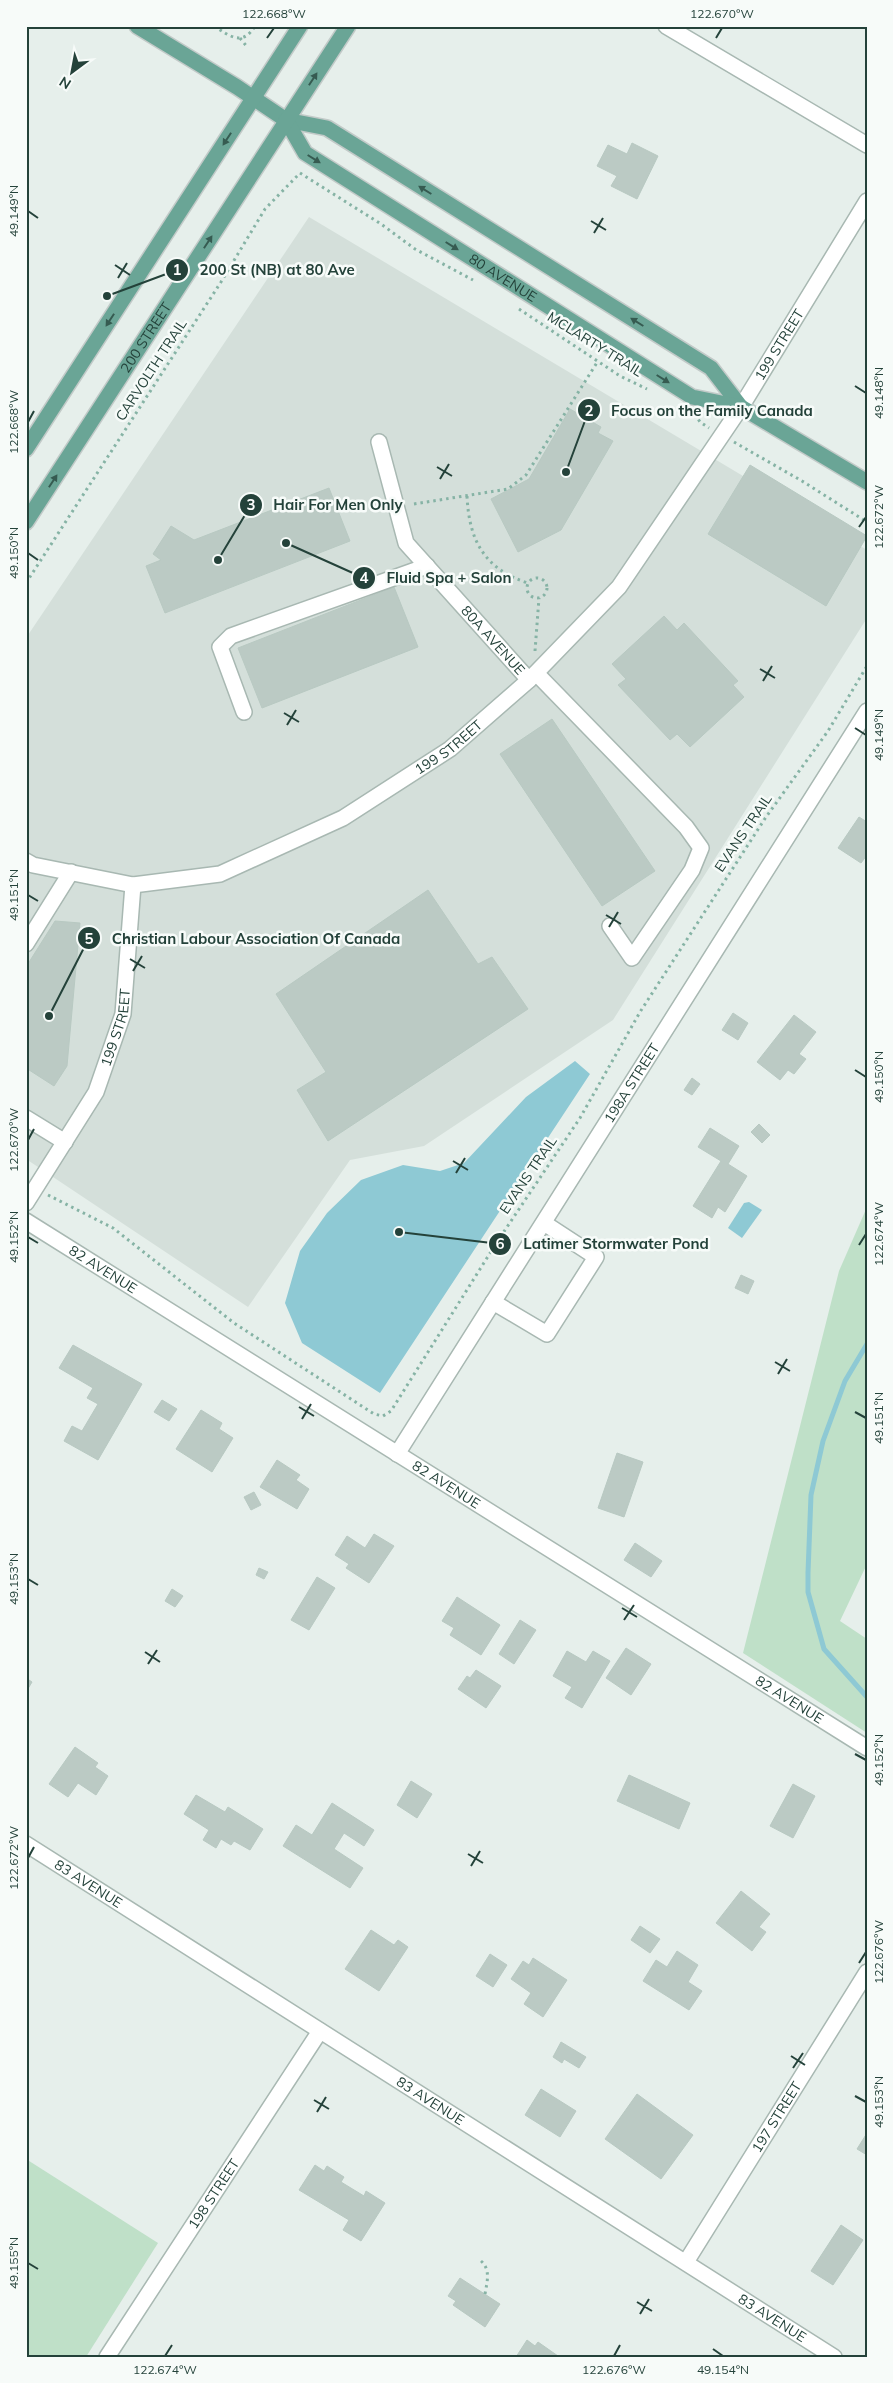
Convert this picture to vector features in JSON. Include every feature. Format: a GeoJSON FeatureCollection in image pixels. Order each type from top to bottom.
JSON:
{"type":"FeatureCollection","features":[{"type":"Feature","properties":{"kind":"main road","name":"80 AVENUE"},"geometry":{"type":"LineString","coordinates":[[137,26],[286,120],[327,128],[711,368],[741,407]]}},
{"type":"Feature","properties":{"kind":"main road"},"geometry":{"type":"LineString","coordinates":[[26,450],[300,26]]}},
{"type":"Feature","properties":{"kind":"main road","name":"200 STREET"},"geometry":{"type":"LineString","coordinates":[[26,522],[348,26]]}},
{"type":"Feature","properties":{"kind":"main road","name":"80 AVENUE"},"geometry":{"type":"LineString","coordinates":[[286,120],[304,153],[675,387],[692,397],[741,407],[867,482]]}},
{"type":"Feature","properties":{"kind":"street"},"geometry":{"type":"LineString","coordinates":[[666,26],[867,145]]}},
{"type":"Feature","properties":{"kind":"street","name":"199 STREET"},"geometry":{"type":"LineString","coordinates":[[26,1203],[96,1092],[123,1014],[133,884],[220,874],[342,818],[450,749],[532,676],[619,588],[741,407],[867,201]]}},
{"type":"Feature","properties":{"kind":"street","name":"80A AVENUE"},"geometry":{"type":"LineString","coordinates":[[380,442],[406,543],[532,676],[686,827],[701,848],[692,870],[632,958],[610,926]]}},
{"type":"Feature","properties":{"kind":"street"},"geometry":{"type":"LineString","coordinates":[[244,712],[220,647],[224,641],[231,636],[427,566]]}},
{"type":"Feature","properties":{"kind":"street","name":"198A STREET"},"geometry":{"type":"LineString","coordinates":[[397,1454],[867,712]]}},
{"type":"Feature","properties":{"kind":"street"},"geometry":{"type":"LineString","coordinates":[[26,861],[33,865],[133,884]]}},
{"type":"Feature","properties":{"kind":"street"},"geometry":{"type":"LineString","coordinates":[[26,944],[71,872]]}},
{"type":"Feature","properties":{"kind":"street"},"geometry":{"type":"LineString","coordinates":[[26,1118],[65,1142]]}},
{"type":"Feature","properties":{"kind":"street","name":"82 AVENUE"},"geometry":{"type":"LineString","coordinates":[[26,1221],[867,1748]]}},
{"type":"Feature","properties":{"kind":"street"},"geometry":{"type":"LineString","coordinates":[[493,1302],[547,1334],[596,1257],[544,1223]]}},
{"type":"Feature","properties":{"kind":"street","name":"83 AVENUE"},"geometry":{"type":"LineString","coordinates":[[26,1844],[834,2357]]}},
{"type":"Feature","properties":{"kind":"street","name":"197 STREET"},"geometry":{"type":"LineString","coordinates":[[686,2262],[867,1972]]}},
{"type":"Feature","properties":{"kind":"street","name":"198 STREET"},"geometry":{"type":"LineString","coordinates":[[107,2357],[320,2031]]}},
{"type":"Feature","properties":{"kind":"path"},"geometry":{"type":"LineString","coordinates":[[214,26],[232,38],[240,38],[250,34],[255,26]]}},
{"type":"Feature","properties":{"kind":"path"},"geometry":{"type":"LineString","coordinates":[[240,38],[248,48]]}},
{"type":"Feature","properties":{"kind":"path"},"geometry":{"type":"LineString","coordinates":[[297,168],[300,173],[382,224],[415,249],[480,284]]}},
{"type":"Feature","properties":{"kind":"path","name":"CARVOLTH TRAIL"},"geometry":{"type":"LineString","coordinates":[[26,583],[221,282],[265,209],[300,173]]}},
{"type":"Feature","properties":{"kind":"path","name":"MCLARTY TRAIL"},"geometry":{"type":"LineString","coordinates":[[517,308],[620,376],[651,391]]}},
{"type":"Feature","properties":{"kind":"path"},"geometry":{"type":"LineString","coordinates":[[414,504],[508,489],[526,475],[598,361]]}},
{"type":"Feature","properties":{"kind":"path"},"geometry":{"type":"LineString","coordinates":[[692,412],[697,415],[700,422]]}},
{"type":"Feature","properties":{"kind":"path"},"geometry":{"type":"LineString","coordinates":[[748,451],[802,481],[867,522]]}},
{"type":"Feature","properties":{"kind":"path"},"geometry":{"type":"LineString","coordinates":[[467,496],[468,516],[478,547],[492,564],[506,574],[528,583]]}},
{"type":"Feature","properties":{"kind":"path"},"geometry":{"type":"LineString","coordinates":[[536,578],[545,582],[547,592],[539,598],[532,598],[528,593],[528,583],[536,578]]}},
{"type":"Feature","properties":{"kind":"path"},"geometry":{"type":"LineString","coordinates":[[535,652],[539,598]]}},
{"type":"Feature","properties":{"kind":"path","name":"EVANS TRAIL"},"geometry":{"type":"LineString","coordinates":[[58,1202],[97,1218],[114,1228],[206,1302],[247,1332],[374,1414],[383,1416],[391,1411],[497,1242],[580,1118],[640,1012],[766,817],[828,731],[867,666]]}},
{"type":"Feature","properties":{"kind":"path"},"geometry":{"type":"LineString","coordinates":[[481,2260],[486,2266],[488,2276],[485,2294]]}},
{"type":"Feature","properties":{"kind":"shaded area"},"geometry":{"type":"Polygon","coordinates":[[[309,217],[867,550],[867,618],[613,1020],[424,1146],[350,1160],[248,1307],[26,1159],[26,638],[309,217]]]}},
{"type":"Feature","properties":{"kind":"green space"},"geometry":{"type":"Polygon","coordinates":[[[867,1207],[867,1564],[840,1621],[867,1639],[867,1733],[743,1653],[839,1271],[867,1207]]]}},
{"type":"Feature","properties":{"kind":"green space"},"geometry":{"type":"Polygon","coordinates":[[[26,2159],[158,2243],[86,2357],[26,2357],[26,2159]]]}},
{"type":"Feature","properties":{"kind":"water"},"geometry":{"type":"Polygon","coordinates":[[[575,1061],[590,1074],[380,1393],[302,1343],[285,1303],[300,1251],[327,1213],[361,1180],[403,1165],[440,1171],[464,1163],[526,1097],[575,1061]]]}},
{"type":"Feature","properties":{"kind":"water"},"geometry":{"type":"Polygon","coordinates":[[[749,1202],[762,1210],[742,1238],[728,1228],[744,1203],[749,1202]]]}},
{"type":"Feature","properties":{"kind":"building"},"geometry":{"type":"Polygon","coordinates":[[[632,143],[658,156],[637,199],[611,186],[617,176],[597,166],[608,145],[627,154],[632,143]]]}},
{"type":"Feature","properties":{"kind":"building"},"geometry":{"type":"Polygon","coordinates":[[[570,409],[601,427],[598,433],[613,441],[561,530],[518,552],[491,499],[529,479],[570,409]]]}},
{"type":"Feature","properties":{"kind":"building"},"geometry":{"type":"Polygon","coordinates":[[[750,465],[867,536],[826,606],[708,534],[750,465]]]}},
{"type":"Feature","properties":{"kind":"building"},"geometry":{"type":"Polygon","coordinates":[[[329,488],[350,541],[165,613],[146,566],[161,560],[153,554],[171,526],[194,540],[329,488]]]}},
{"type":"Feature","properties":{"kind":"building"},"geometry":{"type":"Polygon","coordinates":[[[394,587],[418,647],[262,708],[238,648],[394,587]]]}},
{"type":"Feature","properties":{"kind":"building"},"geometry":{"type":"Polygon","coordinates":[[[664,616],[677,630],[684,623],[738,681],[733,685],[744,697],[690,747],[677,734],[670,740],[618,685],[626,679],[612,664],[664,616]]]}},
{"type":"Feature","properties":{"kind":"building"},"geometry":{"type":"Polygon","coordinates":[[[552,719],[655,871],[602,906],[500,754],[552,719]]]}},
{"type":"Feature","properties":{"kind":"building"},"geometry":{"type":"Polygon","coordinates":[[[859,817],[867,822],[867,855],[861,863],[838,848],[859,817]]]}},
{"type":"Feature","properties":{"kind":"building"},"geometry":{"type":"Polygon","coordinates":[[[428,890],[478,964],[492,957],[528,1009],[328,1141],[297,1090],[326,1072],[276,994],[428,890]]]}},
{"type":"Feature","properties":{"kind":"building"},"geometry":{"type":"Polygon","coordinates":[[[55,921],[80,923],[67,1066],[54,1086],[26,1068],[26,967],[55,921]]]}},
{"type":"Feature","properties":{"kind":"building"},"geometry":{"type":"Polygon","coordinates":[[[733,1013],[748,1023],[738,1040],[722,1030],[733,1013]]]}},
{"type":"Feature","properties":{"kind":"building"},"geometry":{"type":"Polygon","coordinates":[[[794,1015],[816,1032],[799,1054],[806,1059],[794,1074],[788,1070],[780,1080],[757,1062],[794,1015]]]}},
{"type":"Feature","properties":{"kind":"building"},"geometry":{"type":"Polygon","coordinates":[[[692,1078],[700,1084],[692,1095],[684,1090],[692,1078]]]}},
{"type":"Feature","properties":{"kind":"building"},"geometry":{"type":"Polygon","coordinates":[[[759,1124],[770,1135],[762,1143],[751,1132],[759,1124]]]}},
{"type":"Feature","properties":{"kind":"building"},"geometry":{"type":"Polygon","coordinates":[[[710,1128],[739,1146],[728,1164],[747,1176],[725,1212],[718,1207],[712,1218],[693,1206],[721,1161],[698,1147],[710,1128]]]}},
{"type":"Feature","properties":{"kind":"building"},"geometry":{"type":"Polygon","coordinates":[[[741,1275],[754,1281],[748,1294],[735,1288],[741,1275]]]}},
{"type":"Feature","properties":{"kind":"building"},"geometry":{"type":"Polygon","coordinates":[[[73,1345],[142,1384],[98,1460],[64,1441],[72,1426],[82,1431],[98,1404],[87,1398],[93,1388],[59,1368],[73,1345]]]}},
{"type":"Feature","properties":{"kind":"building"},"geometry":{"type":"Polygon","coordinates":[[[162,1400],[177,1409],[169,1421],[154,1412],[162,1400]]]}},
{"type":"Feature","properties":{"kind":"building"},"geometry":{"type":"Polygon","coordinates":[[[201,1410],[222,1423],[219,1429],[233,1438],[212,1472],[176,1449],[201,1410]]]}},
{"type":"Feature","properties":{"kind":"building"},"geometry":{"type":"Polygon","coordinates":[[[617,1453],[643,1462],[624,1517],[598,1508],[617,1453]]]}},
{"type":"Feature","properties":{"kind":"building"},"geometry":{"type":"Polygon","coordinates":[[[277,1460],[300,1475],[296,1480],[309,1489],[297,1509],[260,1487],[277,1460]]]}},
{"type":"Feature","properties":{"kind":"building"},"geometry":{"type":"Polygon","coordinates":[[[254,1492],[261,1505],[251,1510],[244,1497],[254,1492]]]}},
{"type":"Feature","properties":{"kind":"building"},"geometry":{"type":"Polygon","coordinates":[[[374,1534],[394,1546],[369,1583],[346,1568],[349,1564],[335,1555],[347,1536],[365,1548],[374,1534]]]}},
{"type":"Feature","properties":{"kind":"building"},"geometry":{"type":"Polygon","coordinates":[[[635,1543],[662,1561],[651,1577],[624,1560],[635,1543]]]}},
{"type":"Feature","properties":{"kind":"building"},"geometry":{"type":"Polygon","coordinates":[[[259,1568],[268,1572],[264,1579],[256,1575],[259,1568]]]}},
{"type":"Feature","properties":{"kind":"building"},"geometry":{"type":"Polygon","coordinates":[[[317,1577],[335,1588],[309,1630],[291,1620],[317,1577]]]}},
{"type":"Feature","properties":{"kind":"building"},"geometry":{"type":"Polygon","coordinates":[[[172,1589],[183,1596],[175,1607],[165,1601],[172,1589]]]}},
{"type":"Feature","properties":{"kind":"building"},"geometry":{"type":"Polygon","coordinates":[[[457,1597],[500,1625],[481,1655],[450,1635],[454,1628],[442,1621],[457,1597]]]}},
{"type":"Feature","properties":{"kind":"building"},"geometry":{"type":"Polygon","coordinates":[[[520,1620],[536,1630],[514,1664],[499,1654],[520,1620]]]}},
{"type":"Feature","properties":{"kind":"building"},"geometry":{"type":"Polygon","coordinates":[[[626,1648],[651,1664],[631,1695],[606,1678],[626,1648]]]}},
{"type":"Feature","properties":{"kind":"building"},"geometry":{"type":"Polygon","coordinates":[[[567,1651],[586,1662],[593,1651],[610,1661],[582,1708],[565,1698],[572,1687],[553,1676],[567,1651]]]}},
{"type":"Feature","properties":{"kind":"building"},"geometry":{"type":"Polygon","coordinates":[[[476,1670],[501,1686],[486,1708],[458,1689],[467,1676],[470,1678],[476,1670]]]}},
{"type":"Feature","properties":{"kind":"building"},"geometry":{"type":"Polygon","coordinates":[[[26,1678],[32,1682],[26,1692],[26,1678]]]}},
{"type":"Feature","properties":{"kind":"building"},"geometry":{"type":"Polygon","coordinates":[[[75,1747],[98,1763],[95,1767],[108,1776],[96,1795],[78,1783],[68,1797],[49,1784],[75,1747]]]}},
{"type":"Feature","properties":{"kind":"building"},"geometry":{"type":"Polygon","coordinates":[[[629,1775],[690,1803],[679,1829],[617,1801],[629,1775]]]}},
{"type":"Feature","properties":{"kind":"building"},"geometry":{"type":"Polygon","coordinates":[[[411,1781],[432,1794],[417,1818],[397,1805],[411,1781]]]}},
{"type":"Feature","properties":{"kind":"building"},"geometry":{"type":"Polygon","coordinates":[[[793,1784],[815,1796],[793,1838],[770,1826],[793,1784]]]}},
{"type":"Feature","properties":{"kind":"building"},"geometry":{"type":"Polygon","coordinates":[[[196,1795],[225,1812],[228,1807],[263,1829],[250,1850],[234,1841],[231,1845],[221,1839],[216,1848],[203,1840],[209,1830],[184,1814],[196,1795]]]}},
{"type":"Feature","properties":{"kind":"building"},"geometry":{"type":"Polygon","coordinates":[[[332,1803],[374,1830],[364,1846],[344,1833],[334,1849],[363,1868],[350,1888],[283,1846],[296,1825],[312,1835],[332,1803]]]}},
{"type":"Feature","properties":{"kind":"building"},"geometry":{"type":"Polygon","coordinates":[[[741,1891],[770,1914],[759,1927],[766,1932],[752,1951],[716,1923],[741,1891]]]}},
{"type":"Feature","properties":{"kind":"building"},"geometry":{"type":"Polygon","coordinates":[[[640,1926],[660,1939],[650,1953],[631,1940],[640,1926]]]}},
{"type":"Feature","properties":{"kind":"building"},"geometry":{"type":"Polygon","coordinates":[[[371,1930],[394,1945],[398,1940],[408,1947],[379,1991],[345,1969],[371,1930]]]}},
{"type":"Feature","properties":{"kind":"building"},"geometry":{"type":"Polygon","coordinates":[[[677,1951],[698,1965],[688,1982],[702,1991],[689,2010],[643,1981],[656,1960],[667,1967],[677,1951]]]}},
{"type":"Feature","properties":{"kind":"building"},"geometry":{"type":"Polygon","coordinates":[[[490,1954],[507,1965],[493,1987],[476,1976],[490,1954]]]}},
{"type":"Feature","properties":{"kind":"building"},"geometry":{"type":"Polygon","coordinates":[[[533,1958],[567,1980],[543,2017],[524,2004],[531,1993],[511,1979],[523,1961],[529,1965],[533,1958]]]}},
{"type":"Feature","properties":{"kind":"building"},"geometry":{"type":"Polygon","coordinates":[[[561,2042],[586,2057],[579,2068],[564,2059],[562,2063],[553,2057],[561,2042]]]}},
{"type":"Feature","properties":{"kind":"building"},"geometry":{"type":"Polygon","coordinates":[[[541,2089],[576,2111],[560,2137],[525,2115],[541,2089]]]}},
{"type":"Feature","properties":{"kind":"building"},"geometry":{"type":"Polygon","coordinates":[[[637,2094],[693,2135],[661,2179],[605,2139],[637,2094]]]}},
{"type":"Feature","properties":{"kind":"building"},"geometry":{"type":"Polygon","coordinates":[[[867,2133],[867,2155],[857,2149],[867,2133]]]}},
{"type":"Feature","properties":{"kind":"building"},"geometry":{"type":"Polygon","coordinates":[[[315,2165],[324,2171],[327,2166],[344,2177],[341,2182],[364,2196],[366,2191],[385,2203],[361,2241],[343,2230],[349,2220],[299,2190],[315,2165]]]}},
{"type":"Feature","properties":{"kind":"building"},"geometry":{"type":"Polygon","coordinates":[[[841,2225],[863,2240],[833,2285],[811,2271],[841,2225]]]}},
{"type":"Feature","properties":{"kind":"building"},"geometry":{"type":"Polygon","coordinates":[[[460,2278],[500,2304],[485,2327],[453,2305],[456,2301],[448,2296],[460,2278]]]}},
{"type":"Feature","properties":{"kind":"building"},"geometry":{"type":"Polygon","coordinates":[[[527,2340],[535,2346],[538,2342],[558,2356],[516,2357],[527,2340]]]}},
{"type":"Feature","properties":{"kind":"waterway"},"geometry":{"type":"LineString","coordinates":[[867,1344],[845,1381],[823,1441],[811,1495],[808,1573],[808,1592],[824,1649],[867,1697]]}},
{"type":"Feature","properties":{"kind":"place","name":"200 St (NB) at 80 Ave"},"geometry":{"type":"Point","coordinates":[107,296]}},
{"type":"Feature","properties":{"kind":"place","name":"Focus on the Family Canada"},"geometry":{"type":"Point","coordinates":[566,472]}},
{"type":"Feature","properties":{"kind":"place","name":"Fluid Spa + Salon"},"geometry":{"type":"Point","coordinates":[286,543]}},
{"type":"Feature","properties":{"kind":"place","name":"Hair For Men Only"},"geometry":{"type":"Point","coordinates":[218,560]}},
{"type":"Feature","properties":{"kind":"place","name":"Christian Labour Association Of Canada"},"geometry":{"type":"Point","coordinates":[49,1016]}},
{"type":"Feature","properties":{"kind":"place","name":"Latimer Stormwater Pond"},"geometry":{"type":"Point","coordinates":[399,1232]}}]}
